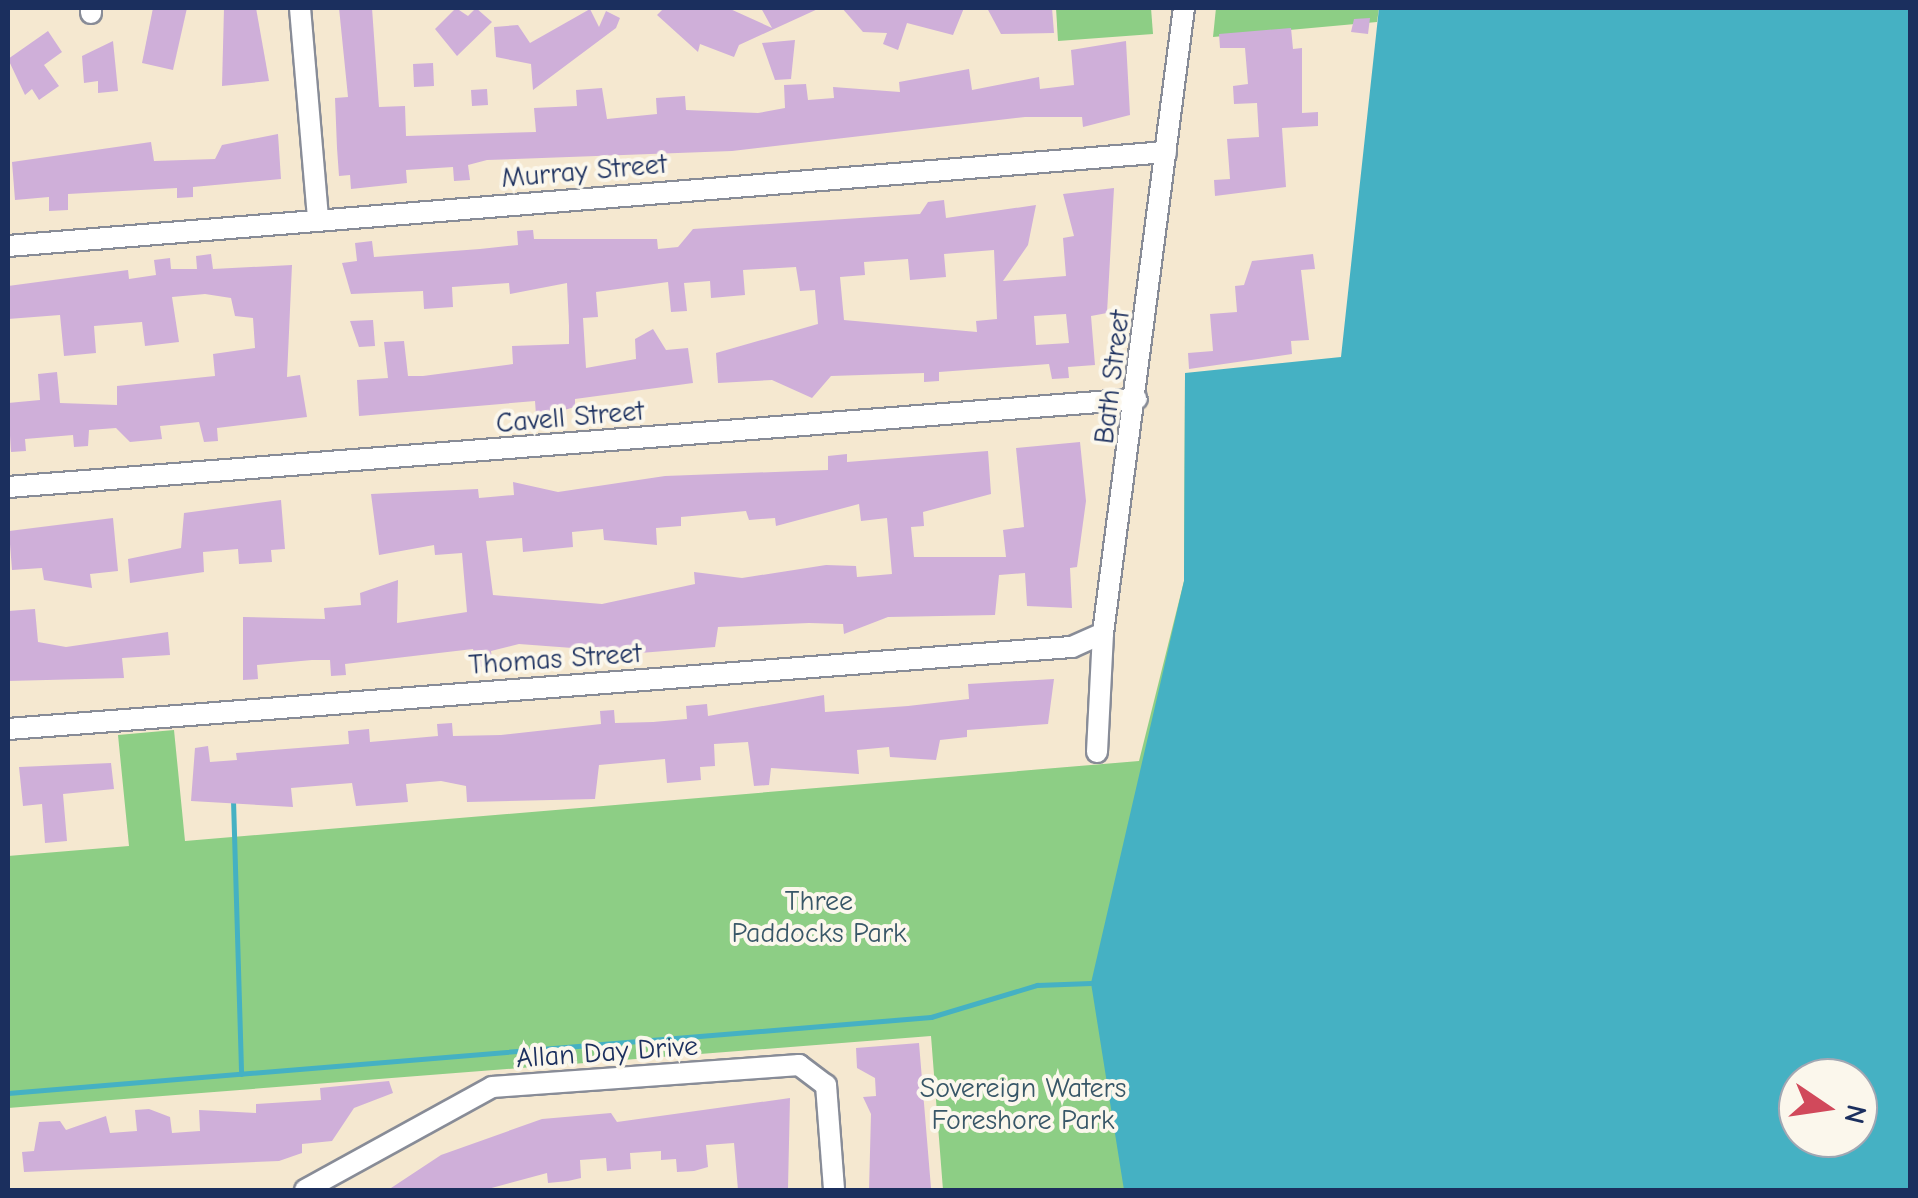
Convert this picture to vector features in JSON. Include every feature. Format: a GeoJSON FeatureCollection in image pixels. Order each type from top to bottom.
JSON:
{"type":"FeatureCollection","features":[{"type":"Feature","properties":{"kind":"street"},"geometry":{"type":"LineString","coordinates":[[300,8],[318,220]]}},
{"type":"Feature","properties":{"kind":"street","name":"Bath Street"},"geometry":{"type":"LineString","coordinates":[[1097,752],[1103,633],[1137,399],[1184,8]]}},
{"type":"Feature","properties":{"kind":"street","name":"Murray Street"},"geometry":{"type":"LineString","coordinates":[[8,246],[1166,152]]}},
{"type":"Feature","properties":{"kind":"street","name":"Cavell Street"},"geometry":{"type":"LineString","coordinates":[[8,487],[1137,399]]}},
{"type":"Feature","properties":{"kind":"street","name":"Thomas Street"},"geometry":{"type":"LineString","coordinates":[[8,728],[1072,647],[1103,633]]}},
{"type":"Feature","properties":{"kind":"street","name":"Allan Day Drive"},"geometry":{"type":"LineString","coordinates":[[304,1190],[492,1088],[799,1065],[826,1085],[834,1190]]}},
{"type":"Feature","properties":{"kind":"green space"},"geometry":{"type":"Polygon","coordinates":[[[1056,8],[1151,8],[1153,34],[1058,41],[1056,8]]]}},
{"type":"Feature","properties":{"kind":"green space"},"geometry":{"type":"Polygon","coordinates":[[[1216,8],[1379,8],[1377,22],[1213,37],[1216,8]]]}},
{"type":"Feature","properties":{"kind":"green space","name":"Three Paddocks Park"},"geometry":{"type":"Polygon","coordinates":[[[1185,373],[1319,1190],[943,1190],[931,1036],[8,1108],[8,856],[129,846],[118,735],[174,730],[185,841],[1139,761],[1184,581],[1185,373]]]}},
{"type":"Feature","properties":{"kind":"water"},"geometry":{"type":"Polygon","coordinates":[[[1379,8],[1910,8],[1910,1190],[1124,1190],[1091,983],[1184,581],[1185,373],[1341,357],[1379,8]]]}},
{"type":"Feature","properties":{"kind":"building"},"geometry":{"type":"Polygon","coordinates":[[[153,8],[187,8],[173,70],[142,63],[153,8]]]}},
{"type":"Feature","properties":{"kind":"building"},"geometry":{"type":"Polygon","coordinates":[[[224,8],[256,8],[269,81],[222,86],[224,8]]]}},
{"type":"Feature","properties":{"kind":"building"},"geometry":{"type":"Polygon","coordinates":[[[339,8],[372,8],[379,107],[405,106],[406,136],[536,132],[534,108],[577,106],[576,90],[602,88],[607,119],[657,114],[656,98],[685,96],[686,110],[758,113],[785,108],[784,85],[806,84],[808,100],[834,98],[833,87],[900,92],[899,82],[969,69],[972,90],[1039,77],[1040,89],[1074,85],[1071,50],[1126,41],[1130,115],[1083,127],[1082,117],[1025,117],[732,151],[487,160],[468,165],[470,180],[454,181],[453,167],[406,170],[407,183],[351,189],[350,175],[339,176],[337,148],[335,98],[348,97],[339,8]]]}},
{"type":"Feature","properties":{"kind":"building"},"geometry":{"type":"Polygon","coordinates":[[[456,8],[468,16],[476,8],[492,22],[457,56],[435,29],[456,8]]]}},
{"type":"Feature","properties":{"kind":"building"},"geometry":{"type":"Polygon","coordinates":[[[664,8],[728,8],[772,28],[761,8],[820,8],[739,45],[734,57],[700,44],[698,52],[657,15],[664,8]]]}},
{"type":"Feature","properties":{"kind":"building"},"geometry":{"type":"Polygon","coordinates":[[[842,8],[964,8],[953,35],[907,23],[898,50],[883,44],[887,33],[863,32],[842,8]]]}},
{"type":"Feature","properties":{"kind":"building"},"geometry":{"type":"Polygon","coordinates":[[[987,8],[1052,8],[1054,33],[1001,34],[987,8]]]}},
{"type":"Feature","properties":{"kind":"building"},"geometry":{"type":"Polygon","coordinates":[[[590,9],[599,27],[606,11],[620,18],[616,28],[533,90],[531,64],[496,57],[494,27],[518,25],[530,43],[590,9]]]}},
{"type":"Feature","properties":{"kind":"building"},"geometry":{"type":"Polygon","coordinates":[[[1370,18],[1368,34],[1351,32],[1354,19],[1370,18]]]}},
{"type":"Feature","properties":{"kind":"building"},"geometry":{"type":"Polygon","coordinates":[[[1291,28],[1293,49],[1302,48],[1302,113],[1318,112],[1318,126],[1282,128],[1286,187],[1215,196],[1214,180],[1230,179],[1227,139],[1259,137],[1257,103],[1234,104],[1233,86],[1248,84],[1245,48],[1220,48],[1219,34],[1291,28]]]}},
{"type":"Feature","properties":{"kind":"building"},"geometry":{"type":"Polygon","coordinates":[[[48,31],[62,52],[44,65],[59,86],[39,100],[32,89],[25,95],[8,59],[48,31]]]}},
{"type":"Feature","properties":{"kind":"building"},"geometry":{"type":"Polygon","coordinates":[[[795,40],[791,79],[775,80],[762,43],[795,40]]]}},
{"type":"Feature","properties":{"kind":"building"},"geometry":{"type":"Polygon","coordinates":[[[113,41],[118,91],[98,93],[98,81],[84,83],[82,56],[113,41]]]}},
{"type":"Feature","properties":{"kind":"building"},"geometry":{"type":"Polygon","coordinates":[[[433,63],[434,86],[414,87],[413,64],[433,63]]]}},
{"type":"Feature","properties":{"kind":"building"},"geometry":{"type":"Polygon","coordinates":[[[487,89],[488,105],[472,106],[471,90],[487,89]]]}},
{"type":"Feature","properties":{"kind":"building"},"geometry":{"type":"Polygon","coordinates":[[[278,134],[281,179],[193,187],[193,197],[177,198],[177,188],[68,194],[68,210],[49,211],[49,197],[15,200],[12,162],[151,142],[154,161],[215,159],[222,145],[278,134]]]}},
{"type":"Feature","properties":{"kind":"building"},"geometry":{"type":"Polygon","coordinates":[[[1114,188],[1107,313],[1091,316],[1095,365],[1068,367],[1069,378],[1052,379],[1049,364],[939,372],[939,381],[924,382],[924,373],[831,376],[812,398],[772,380],[718,383],[716,353],[818,324],[815,290],[800,291],[796,267],[743,270],[745,295],[711,298],[710,281],[684,283],[687,311],[671,312],[668,282],[596,292],[598,317],[583,318],[586,368],[636,359],[635,339],[653,329],[666,350],[688,348],[693,383],[575,399],[575,407],[536,415],[535,401],[359,416],[357,380],[388,378],[384,342],[404,341],[408,376],[423,376],[513,364],[512,346],[569,344],[569,326],[567,283],[510,294],[509,283],[452,287],[453,307],[424,309],[423,291],[351,294],[342,263],[357,261],[355,243],[372,241],[374,257],[518,245],[517,231],[533,230],[534,239],[657,239],[658,249],[678,247],[693,229],[920,214],[928,202],[944,200],[946,218],[1036,205],[1028,245],[1003,281],[1066,276],[1063,238],[1074,236],[1063,194],[1114,188]],[[994,250],[944,254],[946,277],[910,280],[908,259],[864,262],[865,275],[840,277],[844,320],[977,332],[976,321],[997,319],[994,250]],[[1066,314],[1034,316],[1036,345],[1069,343],[1066,314]]]}},
{"type":"Feature","properties":{"kind":"building"},"geometry":{"type":"Polygon","coordinates":[[[211,254],[213,269],[292,265],[287,377],[300,375],[307,417],[217,428],[218,441],[204,442],[199,422],[160,426],[162,439],[130,442],[116,428],[89,430],[88,446],[74,447],[73,435],[25,439],[26,451],[11,452],[8,403],[40,400],[38,374],[57,372],[60,403],[117,405],[117,386],[215,376],[213,354],[255,348],[253,318],[235,316],[231,298],[205,294],[172,297],[179,342],[145,346],[142,322],[94,326],[96,353],[64,356],[60,315],[8,319],[8,286],[128,270],[129,279],[156,275],[154,260],[170,258],[171,269],[197,269],[196,256],[211,254]]]}},
{"type":"Feature","properties":{"kind":"building"},"geometry":{"type":"Polygon","coordinates":[[[1313,254],[1315,269],[1301,270],[1309,340],[1291,341],[1292,354],[1189,369],[1188,353],[1213,351],[1210,314],[1237,312],[1235,286],[1244,285],[1252,261],[1313,254]]]}},
{"type":"Feature","properties":{"kind":"building"},"geometry":{"type":"Polygon","coordinates":[[[373,320],[375,346],[359,347],[350,321],[373,320]]]}},
{"type":"Feature","properties":{"kind":"building"},"geometry":{"type":"Polygon","coordinates":[[[1080,442],[1086,501],[1077,567],[1070,568],[1072,608],[1027,606],[1025,573],[999,575],[995,615],[888,617],[844,634],[843,624],[718,627],[715,647],[640,653],[519,644],[491,651],[493,666],[477,667],[473,649],[345,664],[346,675],[331,676],[330,660],[312,660],[257,665],[258,679],[243,680],[243,617],[325,619],[324,608],[361,605],[360,593],[398,580],[397,623],[467,612],[462,553],[435,555],[434,545],[379,555],[371,494],[478,489],[479,498],[514,495],[513,482],[558,492],[665,476],[828,470],[828,456],[847,454],[847,462],[988,451],[991,494],[923,512],[924,526],[911,527],[914,557],[1006,557],[1003,530],[1024,527],[1016,448],[1080,442]],[[859,504],[776,526],[775,518],[749,520],[746,511],[681,517],[681,526],[656,528],[657,545],[604,540],[603,529],[572,532],[573,547],[523,552],[522,538],[486,541],[493,595],[602,604],[695,584],[694,572],[742,578],[826,565],[856,566],[857,577],[892,574],[887,518],[861,521],[859,504]]]}},
{"type":"Feature","properties":{"kind":"building"},"geometry":{"type":"Polygon","coordinates":[[[281,500],[285,549],[271,550],[272,562],[239,564],[238,549],[203,552],[204,572],[130,583],[128,559],[181,548],[184,513],[281,500]]]}},
{"type":"Feature","properties":{"kind":"building"},"geometry":{"type":"Polygon","coordinates":[[[113,518],[118,571],[90,574],[92,588],[44,580],[42,568],[12,570],[9,531],[113,518]]]}},
{"type":"Feature","properties":{"kind":"building"},"geometry":{"type":"Polygon","coordinates":[[[35,609],[38,642],[66,647],[168,632],[170,655],[122,658],[124,678],[8,681],[8,611],[35,609]]]}},
{"type":"Feature","properties":{"kind":"building"},"geometry":{"type":"Polygon","coordinates":[[[1054,679],[1048,724],[967,730],[967,737],[940,740],[936,760],[890,757],[889,747],[857,750],[859,774],[771,768],[769,785],[754,786],[748,742],[714,744],[715,766],[700,767],[701,780],[667,783],[665,759],[599,765],[595,799],[467,802],[466,786],[441,781],[406,784],[408,802],[356,806],[352,783],[291,788],[293,807],[191,801],[195,748],[208,746],[210,762],[237,760],[236,753],[349,744],[348,731],[369,729],[370,742],[438,736],[437,724],[452,723],[453,736],[501,735],[601,724],[600,711],[614,710],[615,723],[653,722],[687,719],[686,706],[707,704],[708,716],[824,695],[825,712],[908,706],[969,699],[968,684],[1054,679]]]}},
{"type":"Feature","properties":{"kind":"building"},"geometry":{"type":"Polygon","coordinates":[[[111,763],[114,789],[63,794],[67,841],[45,843],[42,804],[23,806],[19,767],[111,763]]]}},
{"type":"Feature","properties":{"kind":"building"},"geometry":{"type":"Polygon","coordinates":[[[919,1043],[931,1188],[869,1190],[871,1114],[863,1097],[876,1096],[875,1078],[857,1068],[856,1048],[919,1043]]]}},
{"type":"Feature","properties":{"kind":"building"},"geometry":{"type":"Polygon","coordinates":[[[389,1081],[393,1093],[354,1108],[332,1141],[302,1144],[302,1153],[279,1161],[24,1172],[22,1152],[34,1151],[39,1122],[60,1121],[66,1130],[106,1116],[110,1133],[137,1131],[135,1110],[149,1109],[170,1117],[172,1133],[200,1131],[199,1110],[256,1113],[256,1104],[321,1100],[320,1088],[389,1081]]]}},
{"type":"Feature","properties":{"kind":"building"},"geometry":{"type":"Polygon","coordinates":[[[790,1098],[788,1188],[738,1190],[734,1143],[706,1145],[708,1167],[694,1171],[677,1172],[676,1159],[661,1160],[661,1151],[630,1153],[631,1169],[607,1171],[606,1158],[580,1160],[581,1178],[568,1181],[548,1183],[547,1173],[484,1190],[388,1190],[441,1155],[542,1119],[611,1113],[617,1122],[790,1098]]]}},
{"type":"Feature","properties":{"kind":"waterway"},"geometry":{"type":"LineString","coordinates":[[233,800],[241,1074]]}},
{"type":"Feature","properties":{"kind":"waterway"},"geometry":{"type":"LineString","coordinates":[[8,1093],[931,1017],[1037,985],[1091,983]]}},
{"type":"Feature","properties":{"kind":"park label","name":"Sovereign Waters Foreshore Park"},"geometry":{"type":"Point","coordinates":[1023,1104]}}]}
